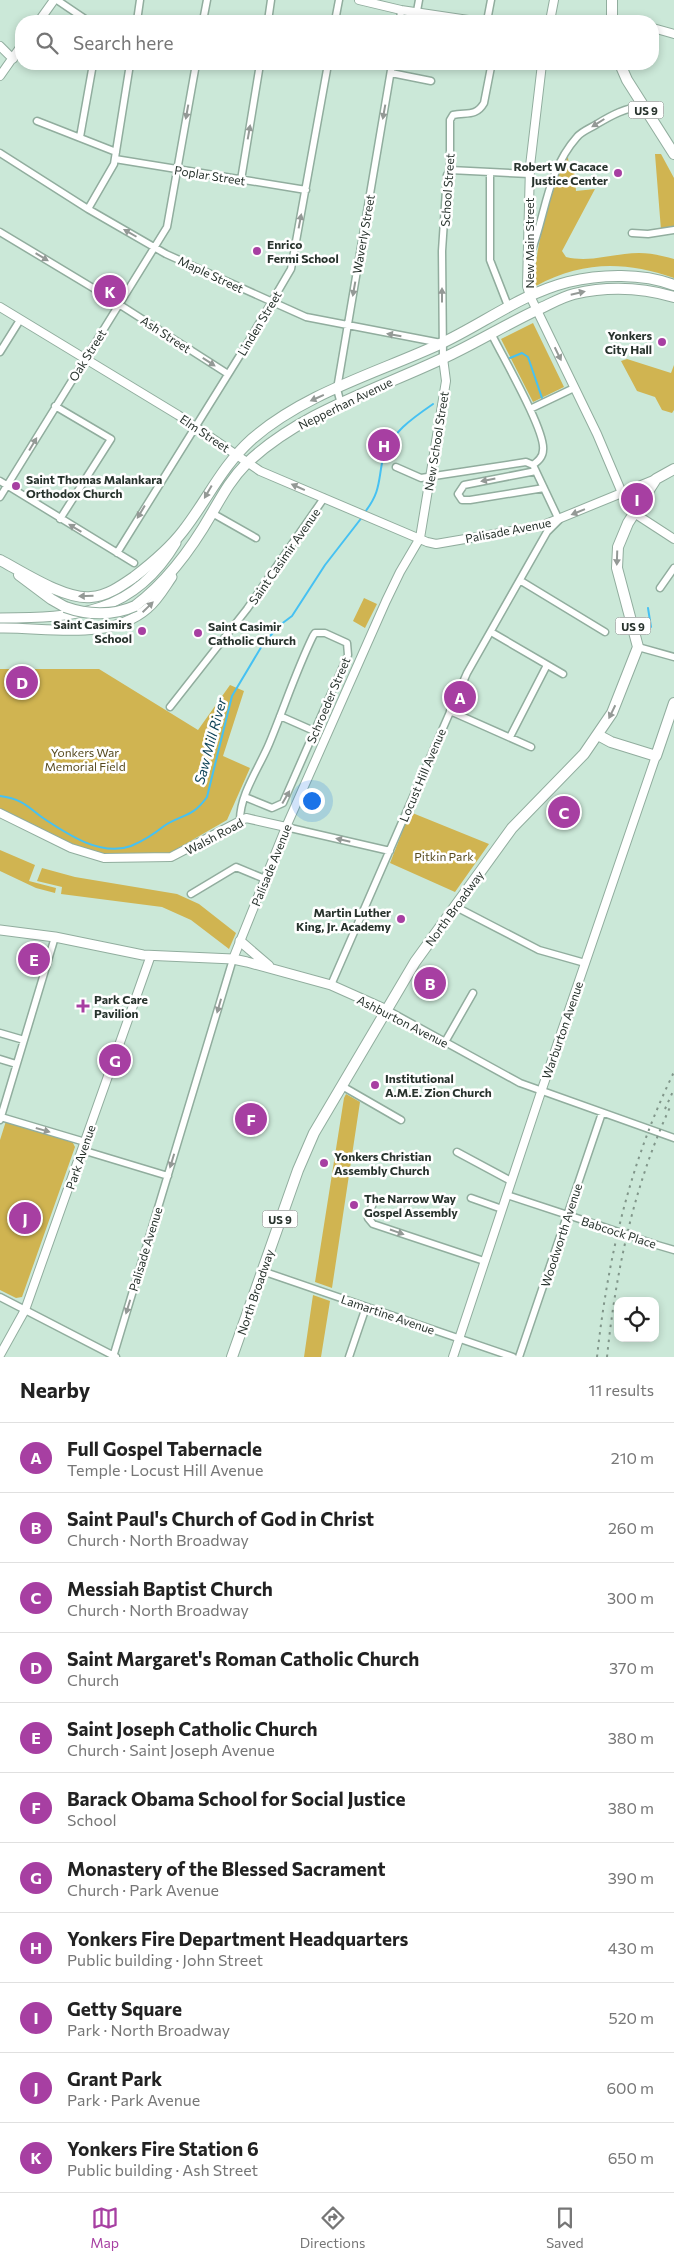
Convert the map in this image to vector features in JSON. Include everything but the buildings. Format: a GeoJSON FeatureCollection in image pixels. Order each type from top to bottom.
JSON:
{"type":"FeatureCollection","features":[{"type":"Feature","properties":{"kind":"main road"},"geometry":{"type":"LineString","coordinates":[[612,0],[612,15]]}},
{"type":"Feature","properties":{"kind":"main road","name":"US 9"},"geometry":{"type":"LineString","coordinates":[[623,70],[674,154]]}},
{"type":"Feature","properties":{"kind":"main road","name":"Nepperhan Avenue"},"geometry":{"type":"LineString","coordinates":[[0,618],[95,610],[138,590],[154,575],[168,557],[213,485],[237,454],[254,438],[283,416],[309,402],[442,344],[508,306],[566,283],[586,278],[642,278],[674,285]]}},
{"type":"Feature","properties":{"kind":"main road","name":"Nepperhan Avenue"},"geometry":{"type":"LineString","coordinates":[[0,628],[87,629],[114,626],[136,617],[150,606],[190,548],[222,494],[247,463],[297,426],[341,404],[443,358],[490,333],[571,295],[609,288],[644,290],[674,297]]}},
{"type":"Feature","properties":{"kind":"main road","name":"US 9"},"geometry":{"type":"LineString","coordinates":[[638,647],[616,562],[621,538],[634,513],[656,479],[674,469]]}},
{"type":"Feature","properties":{"kind":"main road"},"geometry":{"type":"LineString","coordinates":[[0,560],[66,593],[92,597],[120,586],[147,567],[183,532]]}},
{"type":"Feature","properties":{"kind":"main road"},"geometry":{"type":"LineString","coordinates":[[0,560],[51,600],[65,607],[83,612],[112,612],[135,606],[159,585],[190,548]]}},
{"type":"Feature","properties":{"kind":"main road","name":"North Broadway"},"geometry":{"type":"LineString","coordinates":[[232,1357],[308,1145],[415,962],[512,828],[584,754],[598,736],[612,713],[638,647]]}},
{"type":"Feature","properties":{"kind":"main road","name":"Warburton Avenue"},"geometry":{"type":"LineString","coordinates":[[656,756],[674,703]]}},
{"type":"Feature","properties":{"kind":"main road"},"geometry":{"type":"LineString","coordinates":[[598,736],[610,742],[656,756]]}},
{"type":"Feature","properties":{"kind":"main road","name":"Ashburton Avenue"},"geometry":{"type":"LineString","coordinates":[[0,930],[55,937],[151,956],[233,959],[272,967],[331,986],[387,1010]]}},
{"type":"Feature","properties":{"kind":"main road"},"geometry":{"type":"LineString","coordinates":[[240,941],[272,967]]}},
{"type":"Feature","properties":{"kind":"street"},"geometry":{"type":"LineString","coordinates":[[44,15],[55,0],[79,15]]}},
{"type":"Feature","properties":{"kind":"street"},"geometry":{"type":"LineString","coordinates":[[138,15],[140,0]]}},
{"type":"Feature","properties":{"kind":"street"},"geometry":{"type":"LineString","coordinates":[[204,15],[207,0]]}},
{"type":"Feature","properties":{"kind":"street"},"geometry":{"type":"LineString","coordinates":[[269,15],[271,0]]}},
{"type":"Feature","properties":{"kind":"street"},"geometry":{"type":"LineString","coordinates":[[336,15],[339,0]]}},
{"type":"Feature","properties":{"kind":"street"},"geometry":{"type":"LineString","coordinates":[[359,0],[402,10],[440,15]]}},
{"type":"Feature","properties":{"kind":"street"},"geometry":{"type":"LineString","coordinates":[[417,11],[419,0]]}},
{"type":"Feature","properties":{"kind":"street"},"geometry":{"type":"LineString","coordinates":[[488,15],[491,0]]}},
{"type":"Feature","properties":{"kind":"street"},"geometry":{"type":"LineString","coordinates":[[551,15],[554,0]]}},
{"type":"Feature","properties":{"kind":"street"},"geometry":{"type":"LineString","coordinates":[[401,15],[402,10]]}},
{"type":"Feature","properties":{"kind":"street"},"geometry":{"type":"LineString","coordinates":[[659,30],[674,34]]}},
{"type":"Feature","properties":{"kind":"street"},"geometry":{"type":"LineString","coordinates":[[0,46],[13,59]]}},
{"type":"Feature","properties":{"kind":"street"},"geometry":{"type":"LineString","coordinates":[[0,76],[15,56]]}},
{"type":"Feature","properties":{"kind":"street"},"geometry":{"type":"LineString","coordinates":[[80,137],[92,70]]}},
{"type":"Feature","properties":{"kind":"street"},"geometry":{"type":"LineString","coordinates":[[88,209],[111,171],[115,159],[129,70]]}},
{"type":"Feature","properties":{"kind":"street","name":"Oak Street"},"geometry":{"type":"LineString","coordinates":[[0,497],[55,406],[156,248],[170,220],[195,70]]}},
{"type":"Feature","properties":{"kind":"street"},"geometry":{"type":"LineString","coordinates":[[241,180],[259,70]]}},
{"type":"Feature","properties":{"kind":"street","name":"Linden Street"},"geometry":{"type":"LineString","coordinates":[[117,553],[272,302],[291,268],[327,70]]}},
{"type":"Feature","properties":{"kind":"street","name":"Waverly Street"},"geometry":{"type":"LineString","coordinates":[[341,404],[337,389],[391,70]]}},
{"type":"Feature","properties":{"kind":"street","name":"School Street"},"geometry":{"type":"LineString","coordinates":[[442,344],[442,251],[447,175],[450,170],[450,120],[453,115],[472,114],[481,108],[484,103],[490,70]]}},
{"type":"Feature","properties":{"kind":"street","name":"New Main Street"},"geometry":{"type":"LineString","coordinates":[[541,70],[529,174],[527,286],[530,296],[597,434],[622,493],[634,513]]}},
{"type":"Feature","properties":{"kind":"street"},"geometry":{"type":"LineString","coordinates":[[391,74],[431,81]]}},
{"type":"Feature","properties":{"kind":"street"},"geometry":{"type":"LineString","coordinates":[[528,260],[537,237],[554,170],[562,156],[578,136],[616,112],[643,106]]}},
{"type":"Feature","properties":{"kind":"street"},"geometry":{"type":"LineString","coordinates":[[37,121],[116,152]]}},
{"type":"Feature","properties":{"kind":"street","name":"Maple Street"},"geometry":{"type":"LineString","coordinates":[[0,153],[88,209],[156,248],[306,317],[348,327],[442,344]]}},
{"type":"Feature","properties":{"kind":"street","name":"Poplar Street"},"geometry":{"type":"LineString","coordinates":[[115,159],[306,190]]}},
{"type":"Feature","properties":{"kind":"street"},"geometry":{"type":"LineString","coordinates":[[450,170],[529,174]]}},
{"type":"Feature","properties":{"kind":"street"},"geometry":{"type":"LineString","coordinates":[[490,172],[490,260],[508,306]]}},
{"type":"Feature","properties":{"kind":"street"},"geometry":{"type":"LineString","coordinates":[[635,233],[674,230]]}},
{"type":"Feature","properties":{"kind":"street","name":"Ash Street"},"geometry":{"type":"LineString","coordinates":[[0,232],[119,304],[228,374]]}},
{"type":"Feature","properties":{"kind":"street","name":"Elm Street"},"geometry":{"type":"LineString","coordinates":[[0,307],[194,426],[260,471],[420,538]]}},
{"type":"Feature","properties":{"kind":"street"},"geometry":{"type":"LineString","coordinates":[[0,352],[20,320]]}},
{"type":"Feature","properties":{"kind":"street"},"geometry":{"type":"LineString","coordinates":[[490,333],[530,408],[544,449],[534,468],[464,485],[458,494],[462,500],[470,500],[544,488]]}},
{"type":"Feature","properties":{"kind":"street","name":"New School Street"},"geometry":{"type":"LineString","coordinates":[[420,538],[446,381],[442,344]]}},
{"type":"Feature","properties":{"kind":"street"},"geometry":{"type":"LineString","coordinates":[[530,408],[574,388]]}},
{"type":"Feature","properties":{"kind":"street"},"geometry":{"type":"LineString","coordinates":[[55,406],[111,439],[60,519]]}},
{"type":"Feature","properties":{"kind":"street"},"geometry":{"type":"LineString","coordinates":[[396,467],[422,478],[526,462],[534,468],[558,520]]}},
{"type":"Feature","properties":{"kind":"street","name":"Palisade Avenue"},"geometry":{"type":"LineString","coordinates":[[114,1357],[233,959],[286,827],[386,601],[420,538],[436,544],[541,526],[656,479]]}},
{"type":"Feature","properties":{"kind":"street"},"geometry":{"type":"LineString","coordinates":[[0,481],[134,563]]}},
{"type":"Feature","properties":{"kind":"street","name":"Saint Casimir Avenue"},"geometry":{"type":"LineString","coordinates":[[170,707],[247,609],[324,498]]}},
{"type":"Feature","properties":{"kind":"street"},"geometry":{"type":"LineString","coordinates":[[212,513],[256,538]]}},
{"type":"Feature","properties":{"kind":"street"},"geometry":{"type":"LineString","coordinates":[[634,513],[674,539]]}},
{"type":"Feature","properties":{"kind":"street","name":"Locust Hill Avenue"},"geometry":{"type":"LineString","coordinates":[[331,986],[467,673],[521,581],[547,532],[558,520]]}},
{"type":"Feature","properties":{"kind":"street"},"geometry":{"type":"LineString","coordinates":[[660,588],[674,568]]}},
{"type":"Feature","properties":{"kind":"street"},"geometry":{"type":"LineString","coordinates":[[521,581],[605,632]]}},
{"type":"Feature","properties":{"kind":"street","name":"Schroeder Street"},"geometry":{"type":"LineString","coordinates":[[240,820],[240,809],[245,797],[280,716],[313,636],[319,632],[341,640],[348,646],[348,655],[283,803],[272,808],[245,797]]}},
{"type":"Feature","properties":{"kind":"street"},"geometry":{"type":"LineString","coordinates":[[491,632],[563,674]]}},
{"type":"Feature","properties":{"kind":"street"},"geometry":{"type":"LineString","coordinates":[[638,647],[674,657]]}},
{"type":"Feature","properties":{"kind":"street"},"geometry":{"type":"LineString","coordinates":[[510,737],[547,665]]}},
{"type":"Feature","properties":{"kind":"street"},"geometry":{"type":"LineString","coordinates":[[450,711],[530,747]]}},
{"type":"Feature","properties":{"kind":"street"},"geometry":{"type":"LineString","coordinates":[[280,716],[314,731]]}},
{"type":"Feature","properties":{"kind":"street","name":"Warburton Avenue"},"geometry":{"type":"LineString","coordinates":[[453,1357],[656,756]]}},
{"type":"Feature","properties":{"kind":"street","name":"Walsh Road"},"geometry":{"type":"LineString","coordinates":[[0,813],[72,848],[104,858],[171,857],[179,855],[240,820],[254,818],[286,827]]}},
{"type":"Feature","properties":{"kind":"street"},"geometry":{"type":"LineString","coordinates":[[286,827],[390,851]]}},
{"type":"Feature","properties":{"kind":"street"},"geometry":{"type":"LineString","coordinates":[[191,894],[236,867],[265,879]]}},
{"type":"Feature","properties":{"kind":"street"},"geometry":{"type":"LineString","coordinates":[[456,907],[539,950],[585,964]]}},
{"type":"Feature","properties":{"kind":"street"},"geometry":{"type":"LineString","coordinates":[[55,937],[0,1119],[168,1176]]}},
{"type":"Feature","properties":{"kind":"street","name":"Park Avenue"},"geometry":{"type":"LineString","coordinates":[[0,1355],[25,1310],[151,956]]}},
{"type":"Feature","properties":{"kind":"street"},"geometry":{"type":"LineString","coordinates":[[445,1042],[473,994]]}},
{"type":"Feature","properties":{"kind":"street","name":"Ashburton Avenue"},"geometry":{"type":"LineString","coordinates":[[387,1010],[510,1078],[541,1092],[674,1138]]}},
{"type":"Feature","properties":{"kind":"street"},"geometry":{"type":"LineString","coordinates":[[0,1032],[24,1040]]}},
{"type":"Feature","properties":{"kind":"street"},"geometry":{"type":"LineString","coordinates":[[0,1059],[16,1064]]}},
{"type":"Feature","properties":{"kind":"street"},"geometry":{"type":"LineString","coordinates":[[342,1086],[401,1120]]}},
{"type":"Feature","properties":{"kind":"street","name":"Woodworth Avenue"},"geometry":{"type":"LineString","coordinates":[[519,1357],[602,1113]]}},
{"type":"Feature","properties":{"kind":"street"},"geometry":{"type":"LineString","coordinates":[[457,1152],[511,1181]]}},
{"type":"Feature","properties":{"kind":"street","name":"Babcock Place"},"geometry":{"type":"LineString","coordinates":[[506,1196],[674,1250]]}},
{"type":"Feature","properties":{"kind":"street"},"geometry":{"type":"LineString","coordinates":[[471,1198],[502,1209]]}},
{"type":"Feature","properties":{"kind":"street"},"geometry":{"type":"LineString","coordinates":[[373,1203],[368,1218],[373,1224],[484,1261]]}},
{"type":"Feature","properties":{"kind":"street","name":"Lamartine Avenue"},"geometry":{"type":"LineString","coordinates":[[262,1271],[513,1357]]}},
{"type":"Feature","properties":{"kind":"street"},"geometry":{"type":"LineString","coordinates":[[0,1297],[114,1357]]}},
{"type":"Feature","properties":{"kind":"street"},"geometry":{"type":"LineString","coordinates":[[349,1357],[366,1307]]}},
{"type":"Feature","properties":{"kind":"green space"},"geometry":{"type":"Polygon","coordinates":[[[655,154],[661,154],[674,178],[674,231],[661,230],[655,154]]]}},
{"type":"Feature","properties":{"kind":"green space"},"geometry":{"type":"Polygon","coordinates":[[[568,157],[569,169],[574,169],[576,191],[595,189],[562,251],[566,257],[584,259],[630,253],[657,255],[674,259],[674,278],[656,272],[621,266],[604,266],[570,272],[536,286],[536,266],[545,218],[556,179],[568,157]]]}},
{"type":"Feature","properties":{"kind":"green space"},"geometry":{"type":"Polygon","coordinates":[[[533,323],[564,387],[533,402],[501,339],[533,323]]]}},
{"type":"Feature","properties":{"kind":"green space"},"geometry":{"type":"Polygon","coordinates":[[[627,359],[671,373],[674,365],[674,410],[672,413],[662,410],[655,397],[637,391],[621,361],[627,359]]]}},
{"type":"Feature","properties":{"kind":"green space"},"geometry":{"type":"Polygon","coordinates":[[[364,598],[377,604],[365,628],[353,621],[364,598]]]}},
{"type":"Feature","properties":{"kind":"green space","name":"Yonkers War Memorial Field"},"geometry":{"type":"Polygon","coordinates":[[[0,669],[99,669],[198,730],[230,685],[244,691],[223,756],[250,768],[227,820],[168,854],[104,856],[67,844],[0,810],[0,669]]]}},
{"type":"Feature","properties":{"kind":"green space","name":"Pitkin Park"},"geometry":{"type":"Polygon","coordinates":[[[410,812],[489,844],[455,892],[390,863],[410,812]]]}},
{"type":"Feature","properties":{"kind":"green space"},"geometry":{"type":"Polygon","coordinates":[[[0,850],[35,865],[29,881],[56,888],[55,893],[36,888],[0,871],[0,850]]]}},
{"type":"Feature","properties":{"kind":"green space"},"geometry":{"type":"Polygon","coordinates":[[[42,868],[75,877],[177,894],[199,904],[236,933],[229,949],[191,920],[162,907],[61,894],[62,887],[37,881],[42,868]]]}},
{"type":"Feature","properties":{"kind":"green space"},"geometry":{"type":"Polygon","coordinates":[[[346,1094],[360,1102],[332,1288],[315,1282],[346,1094]]]}},
{"type":"Feature","properties":{"kind":"green space"},"geometry":{"type":"Polygon","coordinates":[[[6,1121],[72,1141],[75,1147],[22,1297],[16,1298],[0,1290],[0,1140],[6,1121]]]}},
{"type":"Feature","properties":{"kind":"green space"},"geometry":{"type":"Polygon","coordinates":[[[313,1295],[330,1301],[321,1357],[304,1357],[313,1295]]]}},
{"type":"Feature","properties":{"kind":"waterway","name":"Saw Mill River"},"geometry":{"type":"LineString","coordinates":[[510,358],[522,353],[528,357],[542,398]]}},
{"type":"Feature","properties":{"kind":"waterway","name":"Saw Mill River"},"geometry":{"type":"LineString","coordinates":[[365,512],[374,498],[383,458],[391,441],[403,427],[433,404]]}},
{"type":"Feature","properties":{"kind":"waterway","name":"Saw Mill River"},"geometry":{"type":"LineString","coordinates":[[0,796],[14,799],[24,804],[73,837],[108,849],[120,849],[131,846],[170,822],[196,809],[207,797],[232,696],[263,644],[280,625],[292,616],[325,565],[363,516]]}},
{"type":"Feature","properties":{"kind":"waterway","name":"Saw Mill River"},"geometry":{"type":"LineString","coordinates":[[648,608],[651,627]]}},
{"type":"Feature","properties":{"kind":"railway"},"geometry":{"type":"LineString","coordinates":[[597,1357],[607,1283],[623,1211],[645,1140],[674,1072]]}},
{"type":"Feature","properties":{"kind":"railway"},"geometry":{"type":"LineString","coordinates":[[665,1109],[674,1089]]}},
{"type":"Feature","properties":{"kind":"railway"},"geometry":{"type":"LineString","coordinates":[[607,1357],[621,1260],[628,1228],[647,1166],[671,1105]]}},
{"type":"Feature","properties":{"kind":"place","name":"Robert W Cacace Justice Center"},"geometry":{"type":"Point","coordinates":[618,173]}},
{"type":"Feature","properties":{"kind":"place","name":"Enrico Fermi School"},"geometry":{"type":"Point","coordinates":[257,251]}},
{"type":"Feature","properties":{"kind":"place","name":"Yonkers Fire Station 6"},"geometry":{"type":"Point","coordinates":[110,291]}},
{"type":"Feature","properties":{"kind":"place","name":"Yonkers City Hall"},"geometry":{"type":"Point","coordinates":[662,342]}},
{"type":"Feature","properties":{"kind":"place","name":"Yonkers Fire Department Headquarters"},"geometry":{"type":"Point","coordinates":[384,445]}},
{"type":"Feature","properties":{"kind":"place","name":"Saint Thomas Malankara Orthodox Church"},"geometry":{"type":"Point","coordinates":[16,486]}},
{"type":"Feature","properties":{"kind":"place","name":"Getty Square"},"geometry":{"type":"Point","coordinates":[637,499]}},
{"type":"Feature","properties":{"kind":"place","name":"Saint Casimirs School"},"geometry":{"type":"Point","coordinates":[142,631]}},
{"type":"Feature","properties":{"kind":"place","name":"Saint Casimir Catholic Church"},"geometry":{"type":"Point","coordinates":[198,633]}},
{"type":"Feature","properties":{"kind":"place","name":"Saint Margaret's Roman Catholic Church"},"geometry":{"type":"Point","coordinates":[22,682]}},
{"type":"Feature","properties":{"kind":"place","name":"Full Gospel Tabernacle"},"geometry":{"type":"Point","coordinates":[460,697]}},
{"type":"Feature","properties":{"kind":"place","name":"Messiah Baptist Church"},"geometry":{"type":"Point","coordinates":[564,812]}},
{"type":"Feature","properties":{"kind":"place","name":"Martin Luther King, Jr. Academy"},"geometry":{"type":"Point","coordinates":[401,919]}},
{"type":"Feature","properties":{"kind":"place","name":"Saint Joseph Catholic Church"},"geometry":{"type":"Point","coordinates":[34,959]}},
{"type":"Feature","properties":{"kind":"place","name":"Saint Paul's Church of God in Christ"},"geometry":{"type":"Point","coordinates":[430,983]}},
{"type":"Feature","properties":{"kind":"place","name":"Park Care Pavilion"},"geometry":{"type":"Point","coordinates":[83,1006]}},
{"type":"Feature","properties":{"kind":"place","name":"Monastery of the Blessed Sacrament"},"geometry":{"type":"Point","coordinates":[115,1060]}},
{"type":"Feature","properties":{"kind":"place","name":"Institutional A.M.E. Zion Church"},"geometry":{"type":"Point","coordinates":[375,1085]}},
{"type":"Feature","properties":{"kind":"place","name":"Barack Obama School for Social Justice"},"geometry":{"type":"Point","coordinates":[251,1119]}},
{"type":"Feature","properties":{"kind":"place","name":"Yonkers Christian Assembly Church"},"geometry":{"type":"Point","coordinates":[324,1163]}},
{"type":"Feature","properties":{"kind":"place","name":"The Narrow Way Gospel Assembly"},"geometry":{"type":"Point","coordinates":[354,1205]}},
{"type":"Feature","properties":{"kind":"place","name":"Grant Park"},"geometry":{"type":"Point","coordinates":[25,1218]}}]}
